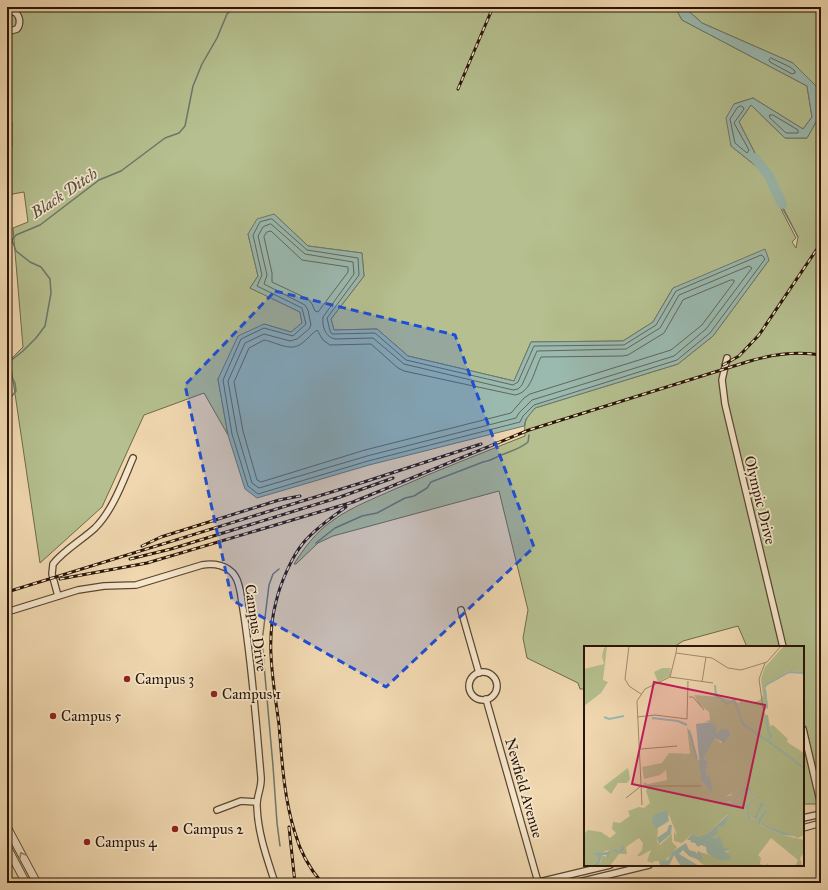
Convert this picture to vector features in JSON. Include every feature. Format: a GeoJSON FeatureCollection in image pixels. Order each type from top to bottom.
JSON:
{"type":"FeatureCollection","features":[{"type":"Feature","properties":{"kind":"street"},"geometry":{"type":"LineString","coordinates":[[7,14],[22,8]]}},
{"type":"Feature","properties":{"kind":"street"},"geometry":{"type":"LineString","coordinates":[[7,9],[14,11],[19,17],[19,27],[15,30],[7,32]]}},
{"type":"Feature","properties":{"kind":"street","name":"Olympic Drive"},"geometry":{"type":"LineString","coordinates":[[727,358],[722,380],[724,404],[783,646]]}},
{"type":"Feature","properties":{"kind":"street"},"geometry":{"type":"LineString","coordinates":[[7,612],[58,596],[52,576],[53,564],[95,528],[103,518],[118,491],[133,458]]}},
{"type":"Feature","properties":{"kind":"street","name":"Campus Drive"},"geometry":{"type":"LineString","coordinates":[[58,596],[78,590],[104,586],[136,585],[206,564],[223,566],[236,578],[246,631],[262,777],[257,802],[261,837],[275,883]]}},
{"type":"Feature","properties":{"kind":"street"},"geometry":{"type":"LineString","coordinates":[[461,610],[479,673]]}},
{"type":"Feature","properties":{"kind":"street"},"geometry":{"type":"LineString","coordinates":[[484,672],[491,675],[496,683],[495,693],[486,699],[476,698],[470,690],[470,680],[479,673],[484,672]]}},
{"type":"Feature","properties":{"kind":"street","name":"Newfield Avenue"},"geometry":{"type":"LineString","coordinates":[[486,699],[537,883]]}},
{"type":"Feature","properties":{"kind":"street"},"geometry":{"type":"LineString","coordinates":[[804,733],[821,805]]}},
{"type":"Feature","properties":{"kind":"street"},"geometry":{"type":"LineString","coordinates":[[217,810],[241,801],[257,802]]}},
{"type":"Feature","properties":{"kind":"street"},"geometry":{"type":"LineString","coordinates":[[804,818],[821,814]]}},
{"type":"Feature","properties":{"kind":"street"},"geometry":{"type":"LineString","coordinates":[[804,828],[821,823]]}},
{"type":"Feature","properties":{"kind":"street"},"geometry":{"type":"LineString","coordinates":[[7,827],[37,883]]}},
{"type":"Feature","properties":{"kind":"street"},"geometry":{"type":"LineString","coordinates":[[7,847],[26,883]]}},
{"type":"Feature","properties":{"kind":"street"},"geometry":{"type":"LineString","coordinates":[[537,883],[606,866]]}},
{"type":"Feature","properties":{"kind":"street"},"geometry":{"type":"LineString","coordinates":[[575,883],[645,866]]}},
{"type":"Feature","properties":{"kind":"highlighted area"},"geometry":{"type":"Polygon","coordinates":[[[275,291],[455,335],[534,547],[386,687],[232,600],[185,385],[275,291]]]}},
{"type":"Feature","properties":{"kind":"green space"},"geometry":{"type":"Polygon","coordinates":[[[7,7],[675,7],[682,20],[807,86],[812,117],[803,129],[753,98],[734,104],[731,146],[761,170],[780,204],[796,238],[792,242],[796,248],[798,237],[739,122],[751,105],[785,138],[807,138],[821,113],[821,767],[815,768],[821,804],[804,804],[804,646],[747,646],[738,626],[683,641],[676,646],[584,646],[584,689],[580,689],[578,683],[527,658],[523,638],[528,610],[499,491],[333,536],[318,543],[296,564],[294,564],[306,546],[321,530],[347,512],[411,482],[525,436],[526,420],[535,408],[678,364],[713,336],[769,260],[673,288],[653,322],[623,341],[531,342],[514,381],[408,356],[377,329],[334,330],[331,319],[364,276],[362,253],[308,246],[274,214],[248,234],[258,276],[250,288],[300,312],[302,323],[291,332],[264,324],[218,379],[228,435],[204,393],[144,415],[102,507],[40,563],[10,360],[23,347],[13,228],[28,222],[24,192],[7,195],[7,148],[12,147],[12,123],[7,106],[7,7]]]}},
{"type":"Feature","properties":{"kind":"green space"},"geometry":{"type":"Polygon","coordinates":[[[684,7],[821,7],[821,113],[817,87],[793,63],[702,23],[684,7]]]}},
{"type":"Feature","properties":{"kind":"water"},"geometry":{"type":"Polygon","coordinates":[[[675,7],[684,7],[702,23],[793,63],[817,87],[821,113],[807,138],[785,138],[751,105],[739,122],[798,237],[761,170],[731,146],[726,118],[734,104],[753,98],[803,129],[812,117],[807,86],[682,20],[675,7]]]}},
{"type":"Feature","properties":{"kind":"water"},"geometry":{"type":"Polygon","coordinates":[[[274,214],[308,246],[362,253],[364,276],[331,319],[334,330],[377,329],[408,356],[514,381],[531,342],[623,341],[653,322],[673,288],[765,249],[769,260],[713,336],[678,364],[535,408],[526,419],[524,426],[369,465],[257,498],[245,489],[228,435],[218,379],[238,336],[264,324],[291,332],[302,323],[300,312],[250,288],[258,276],[248,234],[257,219],[274,214]]]}},
{"type":"Feature","properties":{"kind":"waterway","name":"Black Ditch"},"geometry":{"type":"LineString","coordinates":[[7,402],[16,391],[15,383],[9,372],[9,362],[23,351],[45,326],[51,293],[50,279],[41,267],[30,262],[16,251],[12,240],[16,235],[40,225],[99,180],[121,171],[165,138],[179,133],[185,126],[193,86],[202,64],[217,38],[227,14],[235,7]]}},
{"type":"Feature","properties":{"kind":"waterway"},"geometry":{"type":"LineString","coordinates":[[755,158],[769,176],[782,204]]}},
{"type":"Feature","properties":{"kind":"waterway"},"geometry":{"type":"LineString","coordinates":[[316,543],[335,528],[362,516],[377,513],[405,498],[414,496],[427,488],[431,482],[519,448],[528,442],[529,435]]}},
{"type":"Feature","properties":{"kind":"waterway"},"geometry":{"type":"LineString","coordinates":[[279,569],[273,574],[269,585],[262,642],[280,846]]}},
{"type":"Feature","properties":{"kind":"railway"},"geometry":{"type":"LineString","coordinates":[[458,89],[493,7]]}},
{"type":"Feature","properties":{"kind":"railway"},"geometry":{"type":"LineString","coordinates":[[723,365],[739,356],[759,335],[821,243]]}},
{"type":"Feature","properties":{"kind":"railway"},"geometry":{"type":"LineString","coordinates":[[60,579],[147,563],[353,502],[529,430],[750,361],[785,354],[803,353],[821,355]]}},
{"type":"Feature","properties":{"kind":"railway"},"geometry":{"type":"LineString","coordinates":[[7,592],[364,482],[481,444]]}},
{"type":"Feature","properties":{"kind":"railway"},"geometry":{"type":"LineString","coordinates":[[130,559],[171,549],[340,497],[393,478]]}},
{"type":"Feature","properties":{"kind":"railway"},"geometry":{"type":"LineString","coordinates":[[142,546],[161,537],[279,500],[300,496]]}},
{"type":"Feature","properties":{"kind":"railway"},"geometry":{"type":"LineString","coordinates":[[322,883],[313,872],[303,853],[295,833],[288,807],[273,679],[271,632],[278,595],[283,579],[295,555],[313,532],[346,507]]}},
{"type":"Feature","properties":{"kind":"railway"},"geometry":{"type":"LineString","coordinates":[[289,827],[295,883]]}},
{"type":"Feature","properties":{"kind":"place","name":"Campus 3"},"geometry":{"type":"Point","coordinates":[127,679]}},
{"type":"Feature","properties":{"kind":"place","name":"Campus 1"},"geometry":{"type":"Point","coordinates":[214,694]}},
{"type":"Feature","properties":{"kind":"place","name":"Campus 5"},"geometry":{"type":"Point","coordinates":[53,716]}},
{"type":"Feature","properties":{"kind":"place","name":"Campus 2"},"geometry":{"type":"Point","coordinates":[175,829]}},
{"type":"Feature","properties":{"kind":"place","name":"Campus 4"},"geometry":{"type":"Point","coordinates":[87,842]}}]}
